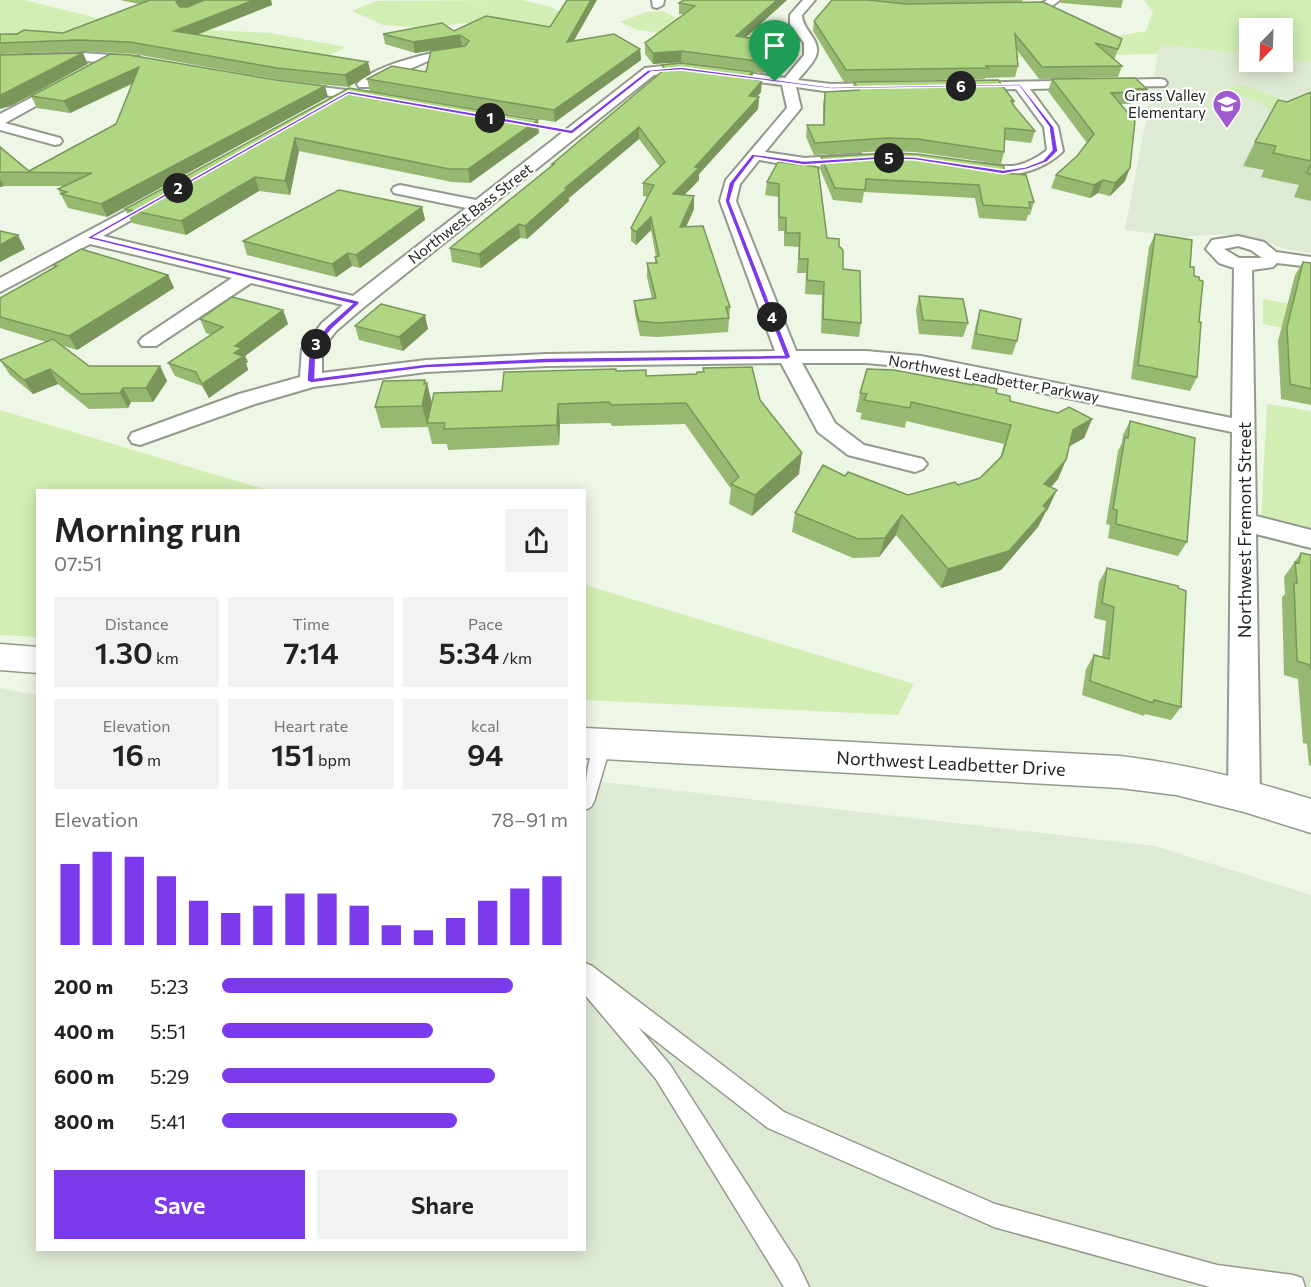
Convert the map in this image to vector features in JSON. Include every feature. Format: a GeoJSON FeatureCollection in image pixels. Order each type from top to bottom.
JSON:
{"type":"FeatureCollection","features":[{"type":"Feature","properties":{"kind":"street"},"geometry":{"type":"LineString","coordinates":[[788,83],[810,55],[810,44],[796,24],[796,15],[809,0]]}},
{"type":"Feature","properties":{"kind":"street"},"geometry":{"type":"LineString","coordinates":[[999,9],[1045,8],[1054,0]]}},
{"type":"Feature","properties":{"kind":"street"},"geometry":{"type":"LineString","coordinates":[[327,105],[405,63],[426,56],[462,52]]}},
{"type":"Feature","properties":{"kind":"street"},"geometry":{"type":"LineString","coordinates":[[0,60],[111,58],[156,64]]}},
{"type":"Feature","properties":{"kind":"street"},"geometry":{"type":"LineString","coordinates":[[0,120],[111,58]]}},
{"type":"Feature","properties":{"kind":"street","name":"Northwest Bass Street"},"geometry":{"type":"LineString","coordinates":[[311,381],[312,349],[329,327],[480,206],[565,131],[650,71],[681,69],[788,83]]}},
{"type":"Feature","properties":{"kind":"street"},"geometry":{"type":"LineString","coordinates":[[788,83],[831,88],[902,87]]}},
{"type":"Feature","properties":{"kind":"street"},"geometry":{"type":"LineString","coordinates":[[788,83],[794,108],[732,183],[728,201],[788,357],[826,427],[856,450],[915,464]]}},
{"type":"Feature","properties":{"kind":"street"},"geometry":{"type":"LineString","coordinates":[[949,86],[1160,83]]}},
{"type":"Feature","properties":{"kind":"street"},"geometry":{"type":"LineString","coordinates":[[268,84],[397,101]]}},
{"type":"Feature","properties":{"kind":"street"},"geometry":{"type":"LineString","coordinates":[[947,163],[1003,172],[1026,168],[1045,161],[1055,151],[1051,127],[1020,85]]}},
{"type":"Feature","properties":{"kind":"street"},"geometry":{"type":"LineString","coordinates":[[0,126],[55,141]]}},
{"type":"Feature","properties":{"kind":"street"},"geometry":{"type":"LineString","coordinates":[[753,155],[804,163],[875,158]]}},
{"type":"Feature","properties":{"kind":"street"},"geometry":{"type":"LineString","coordinates":[[400,190],[480,206]]}},
{"type":"Feature","properties":{"kind":"street"},"geometry":{"type":"LineString","coordinates":[[0,286],[171,191]]}},
{"type":"Feature","properties":{"kind":"street"},"geometry":{"type":"LineString","coordinates":[[88,238],[357,303]]}},
{"type":"Feature","properties":{"kind":"street"},"geometry":{"type":"LineString","coordinates":[[1270,257],[1267,263],[1243,265],[1218,254],[1215,249],[1218,244],[1238,241],[1263,249],[1270,257],[1311,262]]}},
{"type":"Feature","properties":{"kind":"street","name":"Northwest Fremont Street"},"geometry":{"type":"LineString","coordinates":[[1243,265],[1244,795]]}},
{"type":"Feature","properties":{"kind":"street"},"geometry":{"type":"LineString","coordinates":[[149,342],[247,277]]}},
{"type":"Feature","properties":{"kind":"street","name":"Northwest Leadbetter Parkway"},"geometry":{"type":"LineString","coordinates":[[140,438],[247,399],[311,381],[426,366],[558,360],[788,357],[866,357],[921,362],[1243,427]]}},
{"type":"Feature","properties":{"kind":"street"},"geometry":{"type":"LineString","coordinates":[[1244,522],[1311,539]]}},
{"type":"Feature","properties":{"kind":"street"},"geometry":{"type":"LineString","coordinates":[[0,657],[36,660]]}},
{"type":"Feature","properties":{"kind":"street","name":"Northwest Leadbetter Drive"},"geometry":{"type":"LineString","coordinates":[[594,743],[1120,772],[1176,779],[1244,795],[1311,816]]}},
{"type":"Feature","properties":{"kind":"lane"},"geometry":{"type":"LineString","coordinates":[[586,795],[594,743]]}},
{"type":"Feature","properties":{"kind":"lane"},"geometry":{"type":"LineString","coordinates":[[586,974],[776,1120],[994,1215],[1217,1277],[1293,1287]]}},
{"type":"Feature","properties":{"kind":"lane"},"geometry":{"type":"LineString","coordinates":[[586,980],[663,1072],[789,1270],[797,1287]]}},
{"type":"Feature","properties":{"kind":"shaded area","name":"Grass Valley Elementary"},"geometry":{"type":"Polygon","coordinates":[[[1160,44],[1239,54],[1239,72],[1293,72],[1293,60],[1311,62],[1311,253],[1285,249],[1261,240],[1221,234],[1184,237],[1125,230],[1160,44]]]}},
{"type":"Feature","properties":{"kind":"shaded area"},"geometry":{"type":"Polygon","coordinates":[[[0,688],[36,695],[36,1251],[586,1251],[586,780],[1155,846],[1311,895],[1311,1287],[0,1287],[0,688]]]}},
{"type":"Feature","properties":{"kind":"green space"},"geometry":{"type":"Polygon","coordinates":[[[0,0],[24,0],[97,18],[182,29],[270,33],[346,47],[322,59],[0,39],[0,0]]]}},
{"type":"Feature","properties":{"kind":"green space"},"geometry":{"type":"Polygon","coordinates":[[[521,0],[549,6],[585,26],[535,30],[465,23],[421,28],[383,25],[352,11],[376,1],[521,0]]]}},
{"type":"Feature","properties":{"kind":"green space"},"geometry":{"type":"Polygon","coordinates":[[[1144,0],[1311,0],[1311,62],[1293,60],[1293,18],[1239,18],[1239,54],[1160,44],[1158,54],[945,59],[826,54],[817,29],[1117,36],[1146,31],[1153,12],[1144,0]]]}},
{"type":"Feature","properties":{"kind":"green space"},"geometry":{"type":"Polygon","coordinates":[[[663,11],[684,22],[784,27],[792,41],[793,50],[638,30],[620,22],[646,12],[663,11]]]}},
{"type":"Feature","properties":{"kind":"green space"},"geometry":{"type":"Polygon","coordinates":[[[1243,85],[1304,108],[1275,114],[1261,103],[1227,89],[1243,85]]]}},
{"type":"Feature","properties":{"kind":"green space"},"geometry":{"type":"Polygon","coordinates":[[[1263,299],[1311,308],[1311,334],[1263,324],[1263,299]]]}},
{"type":"Feature","properties":{"kind":"green space"},"geometry":{"type":"Polygon","coordinates":[[[1267,404],[1311,411],[1311,531],[1261,520],[1267,404]]]}},
{"type":"Feature","properties":{"kind":"green space"},"geometry":{"type":"Polygon","coordinates":[[[0,410],[265,489],[36,489],[36,637],[0,635],[0,410]]]}},
{"type":"Feature","properties":{"kind":"green space"},"geometry":{"type":"Polygon","coordinates":[[[586,585],[914,684],[898,715],[586,700],[586,585]]]}},
{"type":"Feature","properties":{"kind":"building"},"geometry":{"type":"Polygon","coordinates":[[[150,0],[180,0],[176,2],[180,7],[188,7],[204,0],[254,0],[174,31],[368,62],[345,75],[277,68],[130,42],[79,40],[0,43],[0,34],[17,34],[24,30],[63,33],[150,0]]]}},
{"type":"Feature","properties":{"kind":"building"},"geometry":{"type":"Polygon","coordinates":[[[567,0],[591,0],[567,42],[614,34],[640,49],[554,110],[367,79],[392,66],[426,72],[431,51],[465,46],[469,41],[460,35],[413,42],[383,34],[442,23],[454,31],[486,16],[550,27],[567,0]]]}},
{"type":"Feature","properties":{"kind":"building"},"geometry":{"type":"Polygon","coordinates":[[[684,0],[777,0],[736,36],[783,43],[764,62],[682,51],[653,53],[645,43],[695,6],[679,3],[684,0]]]}},
{"type":"Feature","properties":{"kind":"building"},"geometry":{"type":"Polygon","coordinates":[[[832,0],[868,0],[906,4],[1043,2],[1122,39],[1118,49],[1095,43],[1122,66],[1042,67],[1015,34],[1018,66],[846,70],[814,21],[832,0]]]}},
{"type":"Feature","properties":{"kind":"building"},"geometry":{"type":"Polygon","coordinates":[[[83,53],[5,93],[0,95],[0,55],[83,53]]]}},
{"type":"Feature","properties":{"kind":"building"},"geometry":{"type":"Polygon","coordinates":[[[110,54],[129,55],[325,86],[101,204],[61,194],[67,192],[58,189],[92,173],[0,172],[0,147],[29,171],[116,124],[139,67],[64,101],[31,96],[110,54]]]}},
{"type":"Feature","properties":{"kind":"building"},"geometry":{"type":"Polygon","coordinates":[[[681,63],[753,72],[746,78],[762,81],[749,96],[759,97],[695,167],[699,168],[673,194],[694,196],[680,227],[703,226],[730,307],[726,307],[729,318],[658,323],[639,321],[634,301],[656,298],[647,263],[657,263],[655,257],[659,256],[651,217],[636,232],[631,228],[654,185],[643,183],[665,162],[639,127],[565,188],[568,188],[525,226],[519,224],[479,254],[450,248],[554,164],[552,164],[665,69],[662,65],[681,63]]]}},
{"type":"Feature","properties":{"kind":"building"},"geometry":{"type":"Polygon","coordinates":[[[1135,78],[1147,89],[1111,93],[1135,121],[1130,168],[1115,183],[1103,180],[1094,185],[1056,175],[1077,156],[1094,134],[1052,79],[1135,78]]]}},
{"type":"Feature","properties":{"kind":"building"},"geometry":{"type":"Polygon","coordinates":[[[998,80],[1014,101],[1011,101],[1014,106],[1035,131],[1005,128],[1004,152],[918,139],[887,138],[815,143],[807,125],[824,125],[825,92],[859,90],[854,82],[998,80]]]}},
{"type":"Feature","properties":{"kind":"building"},"geometry":{"type":"Polygon","coordinates":[[[349,88],[538,120],[468,169],[449,169],[295,138],[285,181],[255,177],[181,221],[125,209],[349,88]]]}},
{"type":"Feature","properties":{"kind":"building"},"geometry":{"type":"Polygon","coordinates":[[[1311,92],[1311,161],[1273,153],[1276,146],[1255,142],[1278,100],[1287,102],[1311,92]]]}},
{"type":"Feature","properties":{"kind":"building"},"geometry":{"type":"Polygon","coordinates":[[[887,153],[917,154],[1004,166],[1004,173],[1026,175],[1034,202],[1029,202],[1030,208],[983,205],[979,185],[866,179],[865,190],[835,188],[821,157],[887,153]]]}},
{"type":"Feature","properties":{"kind":"building"},"geometry":{"type":"Polygon","coordinates":[[[778,162],[818,167],[827,238],[839,239],[839,246],[843,250],[843,269],[860,271],[861,323],[823,319],[824,282],[807,280],[808,259],[799,259],[800,233],[786,233],[786,218],[779,217],[779,184],[767,182],[778,162]]]}},
{"type":"Feature","properties":{"kind":"building"},"geometry":{"type":"Polygon","coordinates":[[[339,190],[422,207],[356,255],[348,253],[332,264],[243,241],[339,190]]]}},
{"type":"Feature","properties":{"kind":"building"},"geometry":{"type":"Polygon","coordinates":[[[0,231],[18,235],[0,245],[0,231]]]}},
{"type":"Feature","properties":{"kind":"building"},"geometry":{"type":"Polygon","coordinates":[[[1155,234],[1192,240],[1190,267],[1194,267],[1194,276],[1203,281],[1197,377],[1138,365],[1155,234]]]}},
{"type":"Feature","properties":{"kind":"building"},"geometry":{"type":"Polygon","coordinates":[[[81,249],[168,275],[69,336],[0,317],[0,298],[57,266],[53,265],[81,249]]]}},
{"type":"Feature","properties":{"kind":"building"},"geometry":{"type":"Polygon","coordinates":[[[1303,262],[1311,263],[1311,389],[1290,384],[1287,327],[1303,262]]]}},
{"type":"Feature","properties":{"kind":"building"},"geometry":{"type":"Polygon","coordinates":[[[919,296],[963,299],[968,323],[923,320],[919,296]]]}},
{"type":"Feature","properties":{"kind":"building"},"geometry":{"type":"Polygon","coordinates":[[[232,297],[283,310],[235,346],[242,348],[234,353],[243,356],[202,384],[196,372],[168,363],[223,327],[200,319],[232,297]]]}},
{"type":"Feature","properties":{"kind":"building"},"geometry":{"type":"Polygon","coordinates":[[[381,304],[425,315],[399,337],[355,326],[381,304]]]}},
{"type":"Feature","properties":{"kind":"building"},"geometry":{"type":"Polygon","coordinates":[[[980,310],[1021,319],[1017,341],[976,334],[980,310]]]}},
{"type":"Feature","properties":{"kind":"building"},"geometry":{"type":"Polygon","coordinates":[[[53,339],[89,366],[160,366],[146,388],[123,388],[120,393],[81,394],[50,369],[24,380],[0,360],[53,339]]]}},
{"type":"Feature","properties":{"kind":"building"},"geometry":{"type":"Polygon","coordinates":[[[752,367],[760,400],[802,453],[755,495],[731,484],[739,477],[686,403],[558,404],[557,425],[444,429],[445,423],[427,423],[434,393],[502,391],[504,372],[616,369],[616,371],[646,370],[646,376],[697,374],[697,372],[704,372],[703,368],[752,367]]]}},
{"type":"Feature","properties":{"kind":"building"},"geometry":{"type":"Polygon","coordinates":[[[867,369],[894,370],[997,389],[996,393],[1010,396],[1010,401],[1058,413],[1069,407],[1092,419],[1073,430],[1066,460],[1044,484],[1057,490],[1043,506],[1047,508],[1009,551],[948,569],[902,515],[885,538],[858,539],[795,513],[823,465],[845,476],[848,472],[908,495],[955,482],[958,485],[980,478],[1002,456],[1011,425],[911,402],[910,408],[864,400],[867,394],[860,393],[867,369]]]}},
{"type":"Feature","properties":{"kind":"building"},"geometry":{"type":"Polygon","coordinates":[[[425,380],[424,384],[427,383],[422,406],[375,407],[383,381],[425,380]]]}},
{"type":"Feature","properties":{"kind":"building"},"geometry":{"type":"Polygon","coordinates":[[[1130,421],[1195,438],[1187,542],[1116,524],[1117,510],[1113,509],[1125,437],[1128,438],[1130,421]]]}},
{"type":"Feature","properties":{"kind":"building"},"geometry":{"type":"Polygon","coordinates":[[[1301,553],[1311,555],[1311,670],[1310,665],[1297,661],[1294,583],[1297,583],[1295,562],[1299,563],[1301,553]]]}},
{"type":"Feature","properties":{"kind":"building"},"geometry":{"type":"Polygon","coordinates":[[[1107,568],[1178,586],[1186,591],[1181,707],[1154,700],[1153,703],[1090,681],[1094,655],[1109,659],[1114,607],[1102,603],[1107,568]]]}},
{"type":"Feature","properties":{"kind":"place","name":"Grass Valley Elementary"},"geometry":{"type":"Point","coordinates":[1227,130]}},
{"type":"Feature","properties":{"kind":"route"},"geometry":{"type":"LineString","coordinates":[[681,69],[775,82],[831,88],[1020,85],[1051,127],[1055,140],[1055,151],[1045,161],[1026,168],[1003,172],[915,159],[885,158],[804,163],[753,155],[732,183],[728,201],[788,357],[546,360],[426,366],[311,381],[312,349],[329,327],[357,303],[88,238],[348,93],[572,132],[650,71],[681,69]]}}]}
